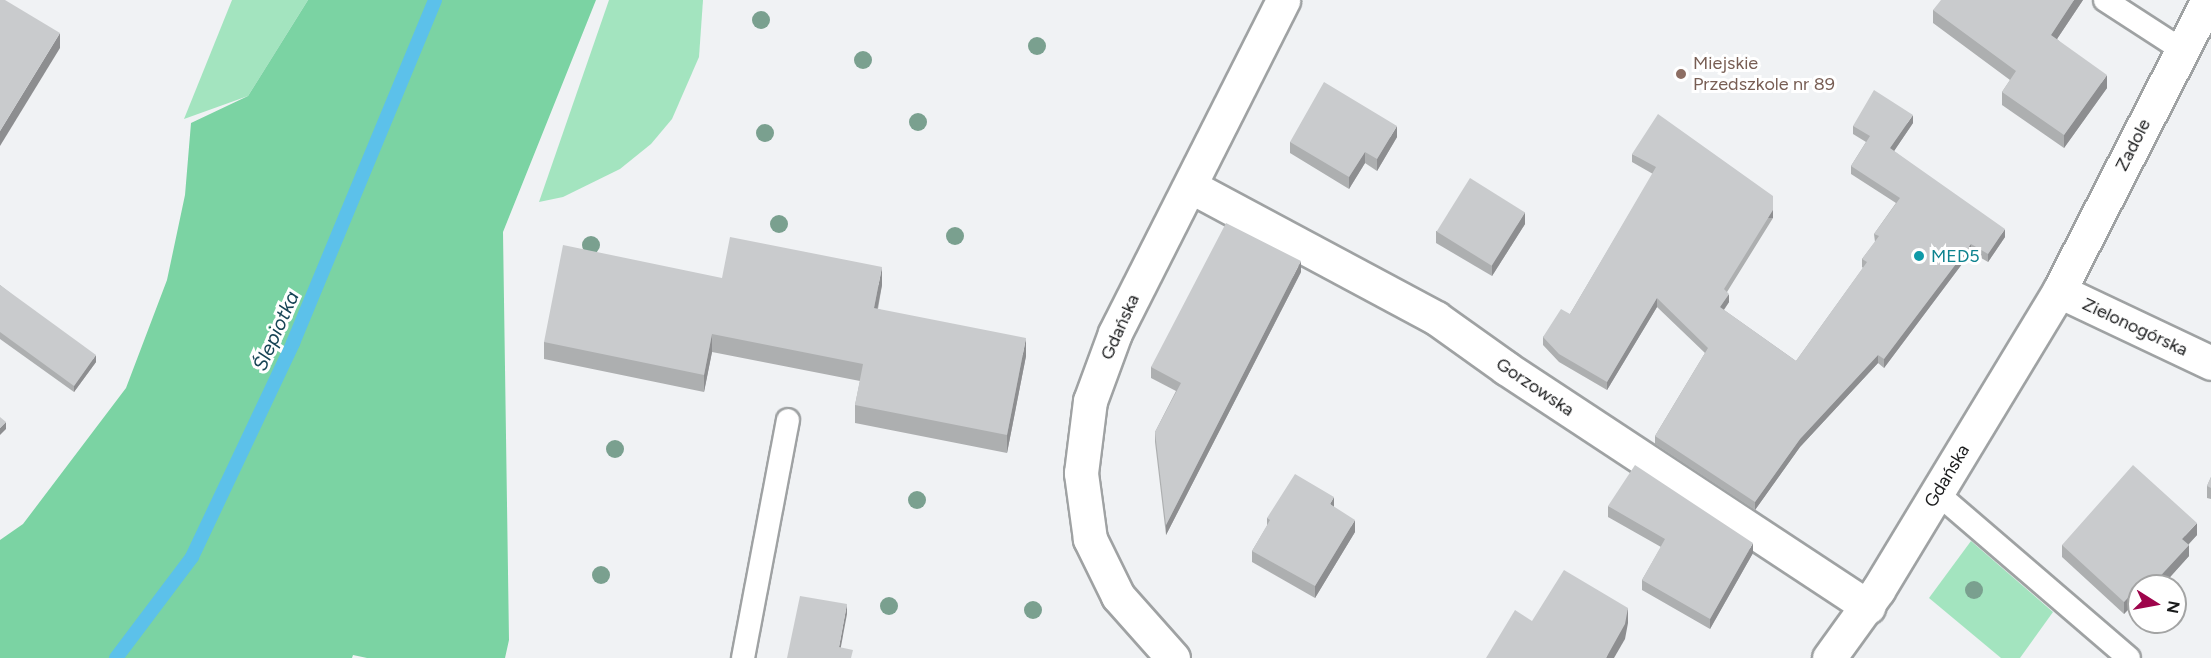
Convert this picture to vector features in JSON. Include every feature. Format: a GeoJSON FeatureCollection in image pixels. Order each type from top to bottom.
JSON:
{"type":"FeatureCollection","features":[{"type":"Feature","properties":{"kind":"street","name":"Gdańska"},"geometry":{"type":"LineString","coordinates":[[1173,658],[1118,596],[1090,539],[1081,473],[1090,401],[1115,333],[1283,0]]}},
{"type":"Feature","properties":{"kind":"street","name":"Zadole"},"geometry":{"type":"LineString","coordinates":[[2059,291],[2208,0]]}},
{"type":"Feature","properties":{"kind":"street","name":"Gorzowska"},"geometry":{"type":"LineString","coordinates":[[1190,186],[1436,318],[1506,368],[1868,607]]}},
{"type":"Feature","properties":{"kind":"street","name":"Gdańska"},"geometry":{"type":"LineString","coordinates":[[1829,658],[1868,607],[2059,291]]}},
{"type":"Feature","properties":{"kind":"street","name":"Zielonogórska"},"geometry":{"type":"LineString","coordinates":[[2059,291],[2211,363]]}},
{"type":"Feature","properties":{"kind":"lane"},"geometry":{"type":"LineString","coordinates":[[2105,0],[2182,51]]}},
{"type":"Feature","properties":{"kind":"lane"},"geometry":{"type":"LineString","coordinates":[[743,658],[788,420]]}},
{"type":"Feature","properties":{"kind":"lane"},"geometry":{"type":"LineString","coordinates":[[1937,493],[2129,658]]}},
{"type":"Feature","properties":{"kind":"green space"},"geometry":{"type":"Polygon","coordinates":[[[232,0],[308,0],[248,96],[184,119],[232,0]]]}},
{"type":"Feature","properties":{"kind":"green space"},"geometry":{"type":"Polygon","coordinates":[[[308,0],[596,0],[503,232],[509,640],[505,658],[367,658],[353,655],[352,658],[0,658],[0,540],[23,524],[126,388],[167,280],[185,195],[191,123],[248,96],[308,0]]]}},
{"type":"Feature","properties":{"kind":"green space"},"geometry":{"type":"Polygon","coordinates":[[[609,0],[703,0],[699,57],[672,119],[651,144],[620,169],[563,197],[539,202],[609,0]]]}},
{"type":"Feature","properties":{"kind":"green space"},"geometry":{"type":"Polygon","coordinates":[[[1971,541],[2053,612],[2020,658],[2001,658],[1929,598],[1971,541]]]}},
{"type":"Feature","properties":{"kind":"building"},"geometry":{"type":"Polygon","coordinates":[[[0,0],[5,0],[60,33],[0,131],[0,0]]]}},
{"type":"Feature","properties":{"kind":"building"},"geometry":{"type":"Polygon","coordinates":[[[1941,0],[2074,0],[2051,35],[2107,75],[2064,135],[2002,92],[2016,71],[1933,10],[1941,0]]]}},
{"type":"Feature","properties":{"kind":"building"},"geometry":{"type":"Polygon","coordinates":[[[1324,82],[1397,126],[1377,159],[1365,152],[1349,177],[1290,142],[1324,82]]]}},
{"type":"Feature","properties":{"kind":"building"},"geometry":{"type":"Polygon","coordinates":[[[1874,90],[1913,115],[1890,148],[2005,229],[1988,254],[1971,244],[1884,359],[1878,355],[1800,439],[1755,502],[1655,436],[1708,348],[1657,298],[1607,382],[1559,354],[1543,337],[1561,309],[1570,314],[1656,167],[1632,154],[1658,114],[1773,196],[1773,210],[1724,289],[1729,294],[1720,307],[1796,361],[1867,262],[1862,259],[1879,236],[1874,234],[1900,198],[1851,166],[1870,136],[1853,126],[1874,90]]]}},
{"type":"Feature","properties":{"kind":"building"},"geometry":{"type":"Polygon","coordinates":[[[1470,178],[1525,212],[1492,266],[1437,231],[1470,178]]]}},
{"type":"Feature","properties":{"kind":"building"},"geometry":{"type":"Polygon","coordinates":[[[1226,223],[1301,261],[1166,525],[1155,432],[1181,383],[1151,367],[1226,223]]]}},
{"type":"Feature","properties":{"kind":"building"},"geometry":{"type":"Polygon","coordinates":[[[730,237],[882,267],[874,308],[1026,338],[1007,435],[855,405],[863,364],[712,334],[704,375],[544,342],[563,245],[722,278],[730,237]]]}},
{"type":"Feature","properties":{"kind":"building"},"geometry":{"type":"Polygon","coordinates":[[[0,285],[96,355],[74,386],[0,332],[0,285]]]}},
{"type":"Feature","properties":{"kind":"building"},"geometry":{"type":"Polygon","coordinates":[[[0,417],[6,422],[0,428],[0,417]]]}},
{"type":"Feature","properties":{"kind":"building"},"geometry":{"type":"Polygon","coordinates":[[[1635,465],[1753,543],[1710,619],[1642,580],[1665,539],[1608,506],[1635,465]]]}},
{"type":"Feature","properties":{"kind":"building"},"geometry":{"type":"Polygon","coordinates":[[[2133,465],[2197,523],[2182,539],[2189,545],[2162,574],[2127,574],[2127,599],[2124,602],[2062,545],[2133,465]]]}},
{"type":"Feature","properties":{"kind":"building"},"geometry":{"type":"Polygon","coordinates":[[[1295,474],[1334,497],[1330,504],[1355,520],[1315,586],[1252,551],[1270,520],[1267,518],[1295,474]]]}},
{"type":"Feature","properties":{"kind":"building"},"geometry":{"type":"Polygon","coordinates":[[[1564,570],[1628,608],[1625,624],[1606,658],[1486,658],[1515,610],[1532,621],[1564,570]]]}},
{"type":"Feature","properties":{"kind":"building"},"geometry":{"type":"Polygon","coordinates":[[[800,596],[847,604],[839,647],[853,650],[851,658],[787,658],[800,596]]]}},
{"type":"Feature","properties":{"kind":"waterway","name":"Ślepiotka"},"geometry":{"type":"LineString","coordinates":[[116,658],[192,557],[293,343],[435,0]]}},
{"type":"Feature","properties":{"kind":"place","name":"Miejskie Przedszkole nr 89"},"geometry":{"type":"Point","coordinates":[1681,74]}},
{"type":"Feature","properties":{"kind":"place","name":"MED5"},"geometry":{"type":"Point","coordinates":[1919,256]}}]}
